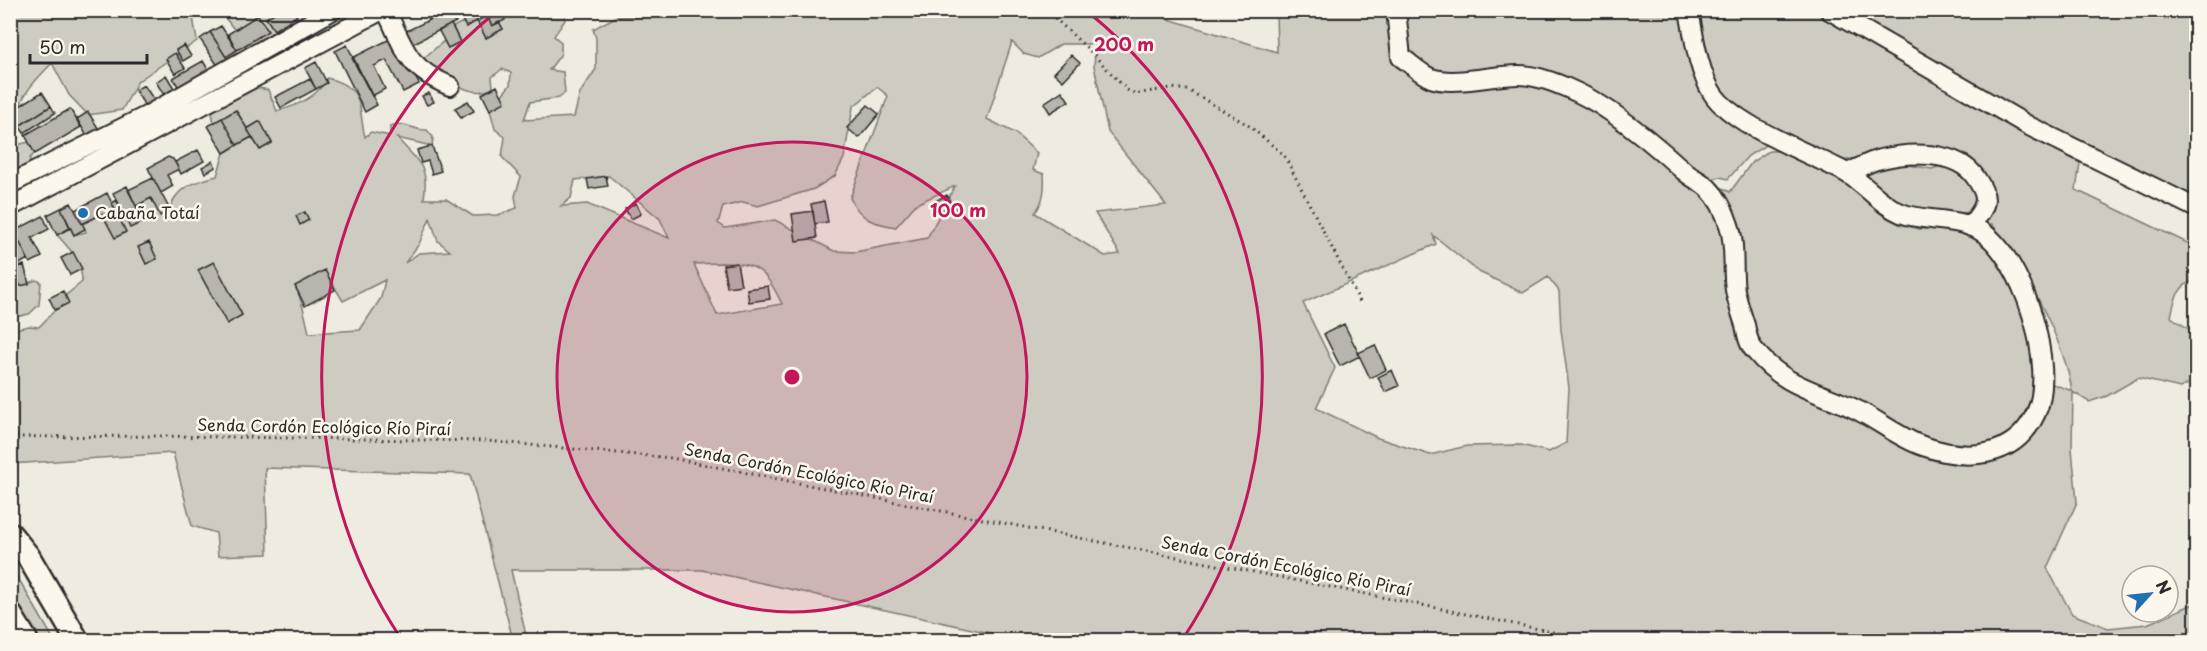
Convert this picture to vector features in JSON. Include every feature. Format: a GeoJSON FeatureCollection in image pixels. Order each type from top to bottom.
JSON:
{"type":"FeatureCollection","features":[{"type":"Feature","properties":{"kind":"main road"},"geometry":{"type":"LineString","coordinates":[[10,534],[28,556],[77,640]]}},
{"type":"Feature","properties":{"kind":"main road"},"geometry":{"type":"LineString","coordinates":[[10,614],[26,640]]}},
{"type":"Feature","properties":{"kind":"lane"},"geometry":{"type":"LineString","coordinates":[[10,207],[151,123],[249,57],[333,10]]}},
{"type":"Feature","properties":{"kind":"lane"},"geometry":{"type":"LineString","coordinates":[[30,197],[15,182],[266,73],[324,43],[357,18],[384,10],[411,62],[431,78],[450,86]]}},
{"type":"Feature","properties":{"kind":"lane"},"geometry":{"type":"LineString","coordinates":[[1396,10],[1401,57],[1431,78],[1469,79],[1521,75],[1567,87],[1608,110],[1670,156],[1685,173],[1707,187],[1718,201],[1730,227],[1735,290],[1750,346],[1771,370],[1788,382],[1853,408],[1922,446],[1975,457],[1997,451],[2019,437],[2036,413],[2044,381],[2037,338],[2022,286],[2002,252],[1978,229],[1925,216],[1905,215],[1887,206],[1847,172],[1753,126],[1713,95],[1695,44],[1689,10]]}},
{"type":"Feature","properties":{"kind":"lane"},"geometry":{"type":"LineString","coordinates":[[1829,10],[2029,126],[2196,208]]}},
{"type":"Feature","properties":{"kind":"lane"},"geometry":{"type":"LineString","coordinates":[[312,22],[324,43]]}},
{"type":"Feature","properties":{"kind":"lane"},"geometry":{"type":"LineString","coordinates":[[249,57],[266,73]]}},
{"type":"Feature","properties":{"kind":"lane"},"geometry":{"type":"LineString","coordinates":[[1847,172],[1875,160],[1897,156],[1931,156],[1958,161],[1970,168],[1985,197],[1983,209],[1975,217],[1971,227]]}},
{"type":"Feature","properties":{"kind":"path"},"geometry":{"type":"LineString","coordinates":[[1046,10],[1088,48],[1127,90],[1136,94],[1171,88],[1188,90],[1248,125],[1284,155],[1360,302]]}},
{"type":"Feature","properties":{"kind":"path","name":"Senda Cordón Ecológico Río Piraí"},"geometry":{"type":"LineString","coordinates":[[10,437],[163,436],[487,441],[671,458],[1591,640]]}},
{"type":"Feature","properties":{"kind":"shaded area"},"geometry":{"type":"Polygon","coordinates":[[[1681,10],[1698,80],[1769,143],[1748,156],[1728,179],[1720,177],[1707,180],[1730,192],[1752,162],[1769,151],[1782,151],[1840,177],[1881,214],[1899,224],[1919,229],[1960,228],[1985,244],[2012,286],[2044,381],[2072,391],[2068,371],[2052,327],[2017,260],[1992,224],[1979,223],[1972,162],[1963,154],[1953,152],[1892,150],[1838,162],[1826,153],[1757,120],[1716,89],[1698,11],[2196,11],[2196,201],[2012,123],[2080,163],[2076,190],[2196,247],[2196,280],[2181,289],[2175,299],[2171,317],[2196,334],[2196,380],[2180,388],[2138,378],[2107,396],[2089,402],[2073,392],[2072,449],[2077,502],[2047,568],[2072,614],[2108,628],[2147,624],[2180,624],[2180,610],[2196,603],[2196,640],[1022,640],[702,570],[511,570],[527,640],[513,640],[470,474],[265,468],[268,554],[218,556],[216,533],[192,526],[173,453],[11,464],[10,330],[29,326],[39,327],[55,310],[68,303],[65,296],[82,282],[78,262],[57,235],[70,228],[74,235],[86,232],[82,224],[102,214],[115,237],[126,232],[120,221],[126,218],[143,222],[136,206],[151,198],[161,215],[170,210],[176,195],[187,186],[217,176],[224,153],[252,137],[260,150],[272,143],[260,122],[247,129],[236,110],[214,123],[212,113],[215,105],[250,86],[268,90],[277,111],[306,100],[323,85],[327,78],[349,87],[354,93],[360,107],[365,137],[371,132],[390,136],[390,126],[396,125],[427,130],[433,137],[432,146],[397,138],[420,164],[425,178],[424,199],[446,199],[473,216],[498,215],[517,208],[515,196],[521,177],[502,157],[505,137],[495,129],[490,110],[510,85],[511,73],[502,69],[492,77],[493,88],[475,91],[458,86],[423,65],[424,58],[444,41],[448,48],[460,42],[453,27],[463,22],[466,27],[477,21],[486,38],[503,29],[499,22],[505,19],[500,11],[565,11],[565,20],[554,36],[561,42],[561,54],[549,70],[563,72],[565,93],[559,98],[530,102],[524,120],[574,117],[580,93],[596,69],[596,38],[593,29],[617,16],[656,16],[652,11],[1167,11],[1165,18],[1277,52],[1276,11],[1681,10]],[[1012,42],[987,119],[1015,133],[1037,153],[1033,170],[1044,174],[1044,185],[1043,195],[1035,213],[1105,256],[1120,254],[1095,213],[1166,205],[1108,132],[1094,66],[1096,44],[1061,44],[1038,58],[1024,54],[1012,42]],[[877,87],[853,107],[844,158],[835,176],[814,189],[758,206],[743,202],[723,207],[718,223],[725,228],[775,220],[834,251],[855,252],[927,238],[955,186],[916,204],[896,227],[880,224],[863,216],[850,198],[888,96],[877,87]],[[609,176],[575,180],[571,198],[561,206],[587,204],[669,238],[660,219],[609,176]],[[430,218],[419,244],[405,263],[419,253],[450,251],[438,241],[430,218]],[[1433,235],[1436,244],[1303,303],[1335,368],[1316,408],[1378,438],[1430,455],[1467,446],[1521,445],[1549,452],[1566,443],[1569,388],[1561,330],[1559,291],[1548,277],[1523,293],[1479,272],[1433,235]],[[214,262],[198,270],[227,323],[242,315],[214,262]],[[733,263],[694,264],[717,315],[782,304],[770,283],[759,270],[733,263]],[[325,271],[295,286],[304,309],[309,333],[360,330],[381,298],[385,280],[343,301],[325,271]]]}},
{"type":"Feature","properties":{"kind":"shaded area"},"geometry":{"type":"Polygon","coordinates":[[[11,11],[192,11],[197,41],[138,81],[122,110],[88,115],[69,95],[52,63],[28,90],[16,119],[16,145],[29,142],[35,153],[30,158],[29,172],[11,176],[11,11]]]}},
{"type":"Feature","properties":{"kind":"shaded area"},"geometry":{"type":"Polygon","coordinates":[[[213,11],[330,11],[256,57],[222,14],[213,11]]]}},
{"type":"Feature","properties":{"kind":"shaded area"},"geometry":{"type":"Polygon","coordinates":[[[1885,161],[1932,169],[1943,165],[1959,166],[1980,201],[1971,212],[1962,213],[1933,213],[1904,207],[1888,198],[1864,175],[1885,161]]]}},
{"type":"Feature","properties":{"kind":"shaded area"},"geometry":{"type":"Polygon","coordinates":[[[11,255],[20,286],[36,280],[41,282],[39,305],[29,314],[11,318],[11,255]]]}},
{"type":"Feature","properties":{"kind":"shaded area"},"geometry":{"type":"Polygon","coordinates":[[[10,564],[54,640],[30,640],[11,607],[10,564]]]}},
{"type":"Feature","properties":{"kind":"building"},"geometry":{"type":"Polygon","coordinates":[[[279,10],[293,10],[297,16],[274,30],[266,18],[279,10]]]}},
{"type":"Feature","properties":{"kind":"building"},"geometry":{"type":"Polygon","coordinates":[[[423,10],[448,10],[428,20],[423,10]]]}},
{"type":"Feature","properties":{"kind":"building"},"geometry":{"type":"Polygon","coordinates":[[[450,10],[456,22],[404,48],[398,35],[450,10]]]}},
{"type":"Feature","properties":{"kind":"building"},"geometry":{"type":"Polygon","coordinates":[[[457,10],[472,10],[477,21],[466,27],[457,10]]]}},
{"type":"Feature","properties":{"kind":"building"},"geometry":{"type":"Polygon","coordinates":[[[484,10],[500,10],[505,20],[492,26],[484,10]]]}},
{"type":"Feature","properties":{"kind":"building"},"geometry":{"type":"Polygon","coordinates":[[[258,15],[268,31],[237,50],[228,34],[258,15]]]}},
{"type":"Feature","properties":{"kind":"building"},"geometry":{"type":"Polygon","coordinates":[[[487,16],[492,26],[499,22],[503,29],[486,38],[477,21],[487,16]]]}},
{"type":"Feature","properties":{"kind":"building"},"geometry":{"type":"Polygon","coordinates":[[[451,24],[460,42],[448,48],[439,31],[451,24]]]}},
{"type":"Feature","properties":{"kind":"building"},"geometry":{"type":"Polygon","coordinates":[[[221,26],[237,50],[226,57],[210,32],[221,26]]]}},
{"type":"Feature","properties":{"kind":"building"},"geometry":{"type":"Polygon","coordinates":[[[210,32],[228,60],[218,66],[200,39],[210,32]]]}},
{"type":"Feature","properties":{"kind":"building"},"geometry":{"type":"Polygon","coordinates":[[[394,37],[419,84],[403,92],[386,60],[374,66],[385,89],[372,96],[352,58],[394,37]]]}},
{"type":"Feature","properties":{"kind":"building"},"geometry":{"type":"Polygon","coordinates":[[[184,45],[191,56],[183,61],[176,50],[184,45]]]}},
{"type":"Feature","properties":{"kind":"building"},"geometry":{"type":"Polygon","coordinates":[[[347,45],[377,105],[365,112],[335,51],[347,45]]]}},
{"type":"Feature","properties":{"kind":"building"},"geometry":{"type":"Polygon","coordinates":[[[175,53],[185,68],[175,74],[166,59],[175,53]]]}},
{"type":"Feature","properties":{"kind":"building"},"geometry":{"type":"Polygon","coordinates":[[[1071,55],[1080,63],[1063,81],[1054,73],[1071,55]]]}},
{"type":"Feature","properties":{"kind":"building"},"geometry":{"type":"Polygon","coordinates":[[[203,61],[209,71],[179,88],[173,78],[203,61]]]}},
{"type":"Feature","properties":{"kind":"building"},"geometry":{"type":"Polygon","coordinates":[[[316,62],[327,83],[316,89],[305,68],[316,62]]]}},
{"type":"Feature","properties":{"kind":"building"},"geometry":{"type":"Polygon","coordinates":[[[166,75],[174,88],[164,95],[156,82],[166,75]]]}},
{"type":"Feature","properties":{"kind":"building"},"geometry":{"type":"Polygon","coordinates":[[[310,79],[316,89],[281,108],[275,97],[310,79]]]}},
{"type":"Feature","properties":{"kind":"building"},"geometry":{"type":"Polygon","coordinates":[[[144,85],[156,103],[147,109],[135,90],[144,85]]]}},
{"type":"Feature","properties":{"kind":"building"},"geometry":{"type":"Polygon","coordinates":[[[497,86],[505,102],[490,110],[482,94],[497,86]]]}},
{"type":"Feature","properties":{"kind":"building"},"geometry":{"type":"Polygon","coordinates":[[[1062,91],[1069,101],[1050,113],[1044,103],[1062,91]]]}},
{"type":"Feature","properties":{"kind":"building"},"geometry":{"type":"Polygon","coordinates":[[[42,92],[51,106],[19,126],[10,112],[42,92]]]}},
{"type":"Feature","properties":{"kind":"building"},"geometry":{"type":"Polygon","coordinates":[[[429,93],[434,102],[427,105],[422,96],[429,93]]]}},
{"type":"Feature","properties":{"kind":"building"},"geometry":{"type":"Polygon","coordinates":[[[468,101],[474,111],[461,118],[455,108],[468,101]]]}},
{"type":"Feature","properties":{"kind":"building"},"geometry":{"type":"Polygon","coordinates":[[[868,105],[879,114],[859,138],[847,128],[868,105]]]}},
{"type":"Feature","properties":{"kind":"building"},"geometry":{"type":"Polygon","coordinates":[[[51,106],[55,113],[24,133],[19,126],[51,106]]]}},
{"type":"Feature","properties":{"kind":"building"},"geometry":{"type":"Polygon","coordinates":[[[70,109],[81,127],[35,154],[25,135],[70,109]]]}},
{"type":"Feature","properties":{"kind":"building"},"geometry":{"type":"Polygon","coordinates":[[[236,110],[252,137],[237,145],[222,118],[236,110]]]}},
{"type":"Feature","properties":{"kind":"building"},"geometry":{"type":"Polygon","coordinates":[[[88,112],[100,131],[88,138],[77,119],[88,112]]]}},
{"type":"Feature","properties":{"kind":"building"},"geometry":{"type":"Polygon","coordinates":[[[222,118],[237,145],[224,153],[208,126],[222,118]]]}},
{"type":"Feature","properties":{"kind":"building"},"geometry":{"type":"Polygon","coordinates":[[[260,121],[272,143],[260,150],[247,129],[260,121]]]}},
{"type":"Feature","properties":{"kind":"building"},"geometry":{"type":"Polygon","coordinates":[[[432,146],[441,171],[432,174],[428,161],[421,163],[417,150],[432,146]]]}},
{"type":"Feature","properties":{"kind":"building"},"geometry":{"type":"Polygon","coordinates":[[[198,150],[204,161],[181,174],[175,162],[198,150]]]}},
{"type":"Feature","properties":{"kind":"building"},"geometry":{"type":"Polygon","coordinates":[[[168,157],[173,159],[179,169],[167,175],[173,186],[161,193],[148,168],[168,157]]]}},
{"type":"Feature","properties":{"kind":"building"},"geometry":{"type":"Polygon","coordinates":[[[213,161],[216,167],[205,173],[202,167],[213,161]]]}},
{"type":"Feature","properties":{"kind":"building"},"geometry":{"type":"Polygon","coordinates":[[[606,176],[608,186],[589,189],[587,179],[606,176]]]}},
{"type":"Feature","properties":{"kind":"building"},"geometry":{"type":"Polygon","coordinates":[[[153,178],[170,210],[160,216],[151,198],[136,206],[128,190],[153,178]]]}},
{"type":"Feature","properties":{"kind":"building"},"geometry":{"type":"Polygon","coordinates":[[[127,186],[143,222],[130,228],[113,193],[127,186]]]}},
{"type":"Feature","properties":{"kind":"building"},"geometry":{"type":"Polygon","coordinates":[[[107,193],[126,232],[115,238],[102,214],[82,224],[75,210],[107,193]]]}},
{"type":"Feature","properties":{"kind":"building"},"geometry":{"type":"Polygon","coordinates":[[[947,195],[952,206],[936,214],[931,203],[947,195]]]}},
{"type":"Feature","properties":{"kind":"building"},"geometry":{"type":"Polygon","coordinates":[[[117,200],[126,218],[120,221],[112,203],[117,200]]]}},
{"type":"Feature","properties":{"kind":"building"},"geometry":{"type":"Polygon","coordinates":[[[824,201],[828,222],[815,224],[811,204],[824,201]]]}},
{"type":"Feature","properties":{"kind":"building"},"geometry":{"type":"Polygon","coordinates":[[[71,203],[85,229],[74,235],[61,208],[71,203]]]}},
{"type":"Feature","properties":{"kind":"building"},"geometry":{"type":"Polygon","coordinates":[[[636,203],[641,214],[631,219],[625,209],[636,203]]]}},
{"type":"Feature","properties":{"kind":"building"},"geometry":{"type":"Polygon","coordinates":[[[61,208],[70,228],[57,235],[47,215],[61,208]]]}},
{"type":"Feature","properties":{"kind":"building"},"geometry":{"type":"Polygon","coordinates":[[[813,211],[817,238],[796,241],[792,214],[813,211]]]}},
{"type":"Feature","properties":{"kind":"building"},"geometry":{"type":"Polygon","coordinates":[[[305,212],[309,220],[300,225],[296,216],[305,212]]]}},
{"type":"Feature","properties":{"kind":"building"},"geometry":{"type":"Polygon","coordinates":[[[43,216],[49,229],[32,238],[42,257],[30,263],[14,231],[43,216]]]}},
{"type":"Feature","properties":{"kind":"building"},"geometry":{"type":"Polygon","coordinates":[[[13,229],[28,259],[16,266],[10,254],[10,230],[13,229]]]}},
{"type":"Feature","properties":{"kind":"building"},"geometry":{"type":"Polygon","coordinates":[[[149,242],[157,259],[146,264],[138,247],[149,242]]]}},
{"type":"Feature","properties":{"kind":"building"},"geometry":{"type":"Polygon","coordinates":[[[73,252],[82,269],[70,275],[61,258],[73,252]]]}},
{"type":"Feature","properties":{"kind":"building"},"geometry":{"type":"Polygon","coordinates":[[[214,262],[242,315],[227,324],[198,270],[214,262]]]}},
{"type":"Feature","properties":{"kind":"building"},"geometry":{"type":"Polygon","coordinates":[[[737,263],[741,285],[727,287],[723,265],[737,263]]]}},
{"type":"Feature","properties":{"kind":"building"},"geometry":{"type":"Polygon","coordinates":[[[24,265],[29,284],[20,286],[15,268],[24,265]]]}},
{"type":"Feature","properties":{"kind":"building"},"geometry":{"type":"Polygon","coordinates":[[[325,270],[335,290],[305,306],[295,286],[325,270]]]}},
{"type":"Feature","properties":{"kind":"building"},"geometry":{"type":"Polygon","coordinates":[[[768,286],[770,299],[749,302],[747,289],[768,286]]]}},
{"type":"Feature","properties":{"kind":"building"},"geometry":{"type":"Polygon","coordinates":[[[63,291],[69,303],[55,310],[49,298],[63,291]]]}},
{"type":"Feature","properties":{"kind":"building"},"geometry":{"type":"Polygon","coordinates":[[[1344,324],[1360,356],[1340,366],[1324,334],[1344,324]]]}},
{"type":"Feature","properties":{"kind":"building"},"geometry":{"type":"Polygon","coordinates":[[[1375,345],[1386,370],[1370,378],[1358,353],[1375,345]]]}},
{"type":"Feature","properties":{"kind":"building"},"geometry":{"type":"Polygon","coordinates":[[[1392,370],[1399,386],[1385,392],[1378,377],[1392,370]]]}},
{"type":"Feature","properties":{"kind":"place","name":"Cabaña Totaí"},"geometry":{"type":"Point","coordinates":[83,213]}}]}
